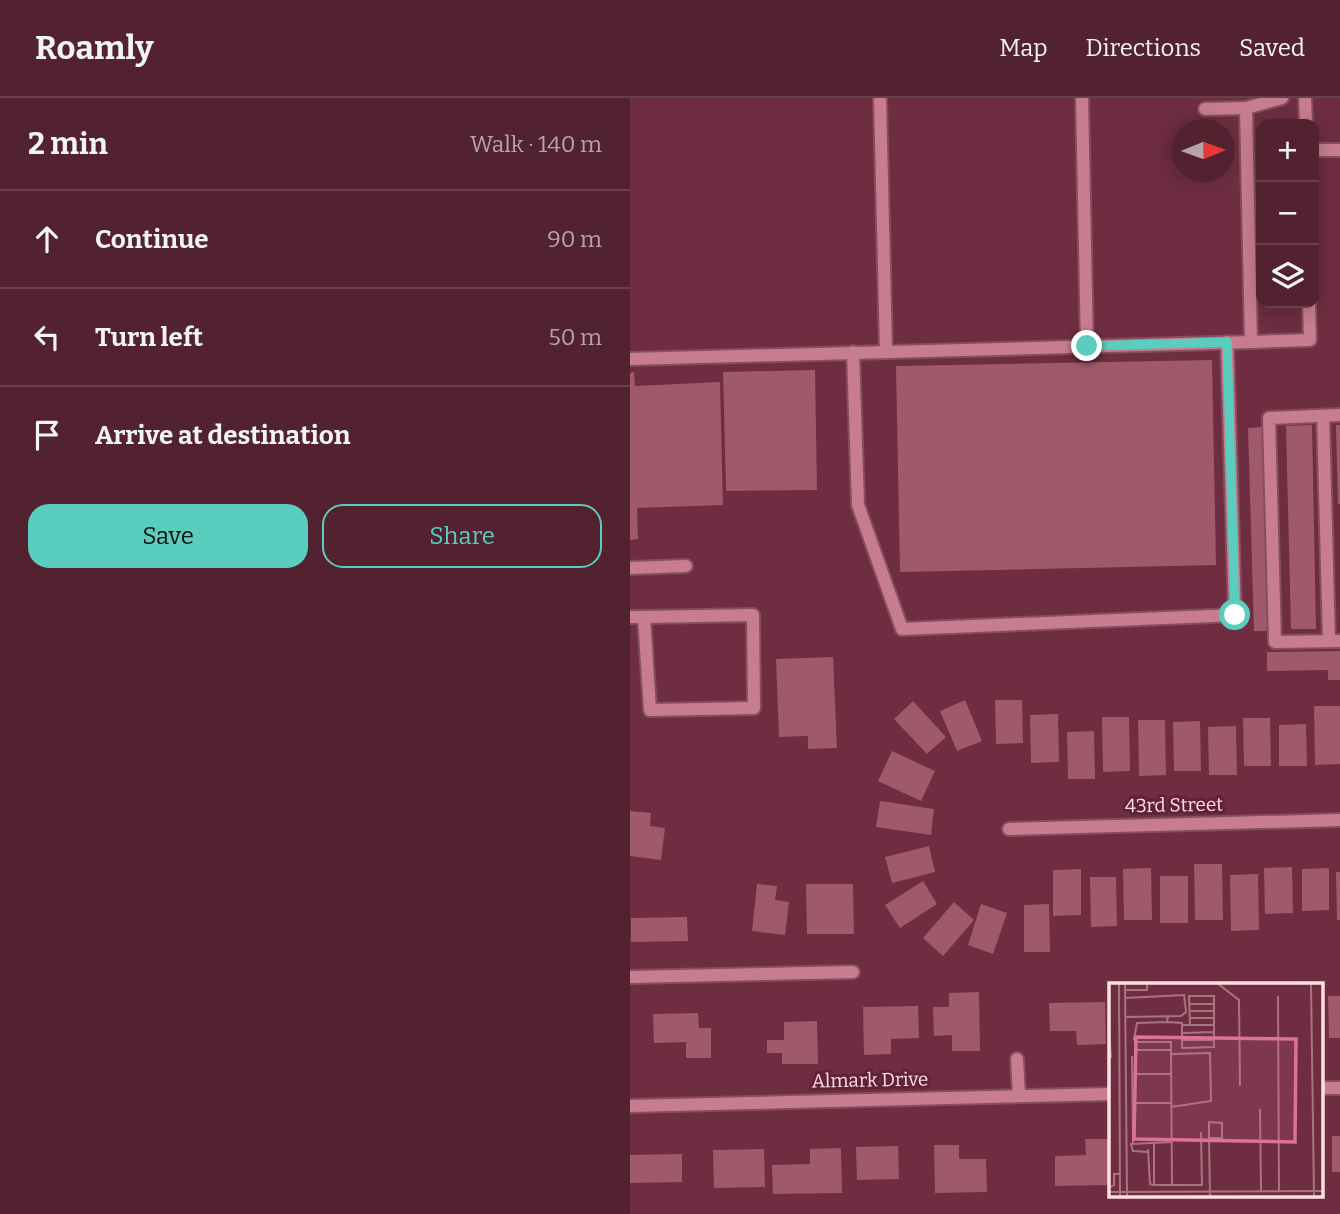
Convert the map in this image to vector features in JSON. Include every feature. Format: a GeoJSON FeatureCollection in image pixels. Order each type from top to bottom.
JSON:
{"type":"FeatureCollection","features":[{"type":"Feature","properties":{"kind":"street"},"geometry":{"type":"LineString","coordinates":[[880,98],[886,352]]}},
{"type":"Feature","properties":{"kind":"street"},"geometry":{"type":"LineString","coordinates":[[1082,98],[1087,346]]}},
{"type":"Feature","properties":{"kind":"street"},"geometry":{"type":"LineString","coordinates":[[1205,109],[1246,108],[1282,98]]}},
{"type":"Feature","properties":{"kind":"street"},"geometry":{"type":"LineString","coordinates":[[1305,98],[1306,119]]}},
{"type":"Feature","properties":{"kind":"street"},"geometry":{"type":"LineString","coordinates":[[1246,108],[1251,342]]}},
{"type":"Feature","properties":{"kind":"street"},"geometry":{"type":"LineString","coordinates":[[1319,150],[1340,150]]}},
{"type":"Feature","properties":{"kind":"street"},"geometry":{"type":"LineString","coordinates":[[630,359],[1310,340],[1309,308]]}},
{"type":"Feature","properties":{"kind":"street"},"geometry":{"type":"LineString","coordinates":[[853,352],[858,505],[902,629],[1235,615],[1227,342]]}},
{"type":"Feature","properties":{"kind":"street"},"geometry":{"type":"LineString","coordinates":[[1323,416],[1335,641],[1275,642],[1269,418],[1340,415]]}},
{"type":"Feature","properties":{"kind":"street"},"geometry":{"type":"LineString","coordinates":[[630,568],[686,566]]}},
{"type":"Feature","properties":{"kind":"street"},"geometry":{"type":"LineString","coordinates":[[630,617],[753,615],[754,708],[650,710],[644,617]]}},
{"type":"Feature","properties":{"kind":"street","name":"43rd Street"},"geometry":{"type":"LineString","coordinates":[[1009,829],[1340,821]]}},
{"type":"Feature","properties":{"kind":"street"},"geometry":{"type":"LineString","coordinates":[[630,977],[853,972]]}},
{"type":"Feature","properties":{"kind":"street"},"geometry":{"type":"LineString","coordinates":[[1017,1059],[1019,1096]]}},
{"type":"Feature","properties":{"kind":"street"},"geometry":{"type":"LineString","coordinates":[[1322,1088],[1340,1088]]}},
{"type":"Feature","properties":{"kind":"street","name":"Almark Drive"},"geometry":{"type":"LineString","coordinates":[[630,1106],[1109,1094]]}},
{"type":"Feature","properties":{"kind":"building"},"geometry":{"type":"Polygon","coordinates":[[[1212,360],[1216,565],[900,572],[896,366],[1212,360]]]}},
{"type":"Feature","properties":{"kind":"building"},"geometry":{"type":"Polygon","coordinates":[[[815,370],[817,490],[726,491],[723,372],[815,370]]]}},
{"type":"Feature","properties":{"kind":"building"},"geometry":{"type":"Polygon","coordinates":[[[634,372],[635,386],[720,382],[723,505],[637,508],[638,539],[630,540],[630,373],[634,372]]]}},
{"type":"Feature","properties":{"kind":"building"},"geometry":{"type":"Polygon","coordinates":[[[1312,425],[1316,629],[1291,629],[1286,426],[1312,425]]]}},
{"type":"Feature","properties":{"kind":"building"},"geometry":{"type":"Polygon","coordinates":[[[1336,425],[1340,425],[1340,504],[1338,504],[1336,425]]]}},
{"type":"Feature","properties":{"kind":"building"},"geometry":{"type":"Polygon","coordinates":[[[1263,427],[1269,631],[1254,631],[1248,428],[1263,427]]]}},
{"type":"Feature","properties":{"kind":"building"},"geometry":{"type":"Polygon","coordinates":[[[1340,651],[1340,680],[1328,680],[1328,670],[1267,671],[1267,652],[1340,651]]]}},
{"type":"Feature","properties":{"kind":"building"},"geometry":{"type":"Polygon","coordinates":[[[833,657],[837,748],[808,749],[808,736],[779,737],[776,659],[833,657]]]}},
{"type":"Feature","properties":{"kind":"building"},"geometry":{"type":"Polygon","coordinates":[[[965,700],[982,741],[957,751],[940,711],[965,700]]]}},
{"type":"Feature","properties":{"kind":"building"},"geometry":{"type":"Polygon","coordinates":[[[995,700],[1022,700],[1023,743],[996,744],[995,700]]]}},
{"type":"Feature","properties":{"kind":"building"},"geometry":{"type":"Polygon","coordinates":[[[913,701],[946,737],[927,754],[894,719],[913,701]]]}},
{"type":"Feature","properties":{"kind":"building"},"geometry":{"type":"Polygon","coordinates":[[[1314,706],[1340,706],[1340,764],[1315,765],[1314,706]]]}},
{"type":"Feature","properties":{"kind":"building"},"geometry":{"type":"Polygon","coordinates":[[[1058,714],[1059,762],[1031,763],[1030,715],[1058,714]]]}},
{"type":"Feature","properties":{"kind":"building"},"geometry":{"type":"Polygon","coordinates":[[[1102,717],[1129,717],[1130,771],[1103,772],[1102,717]]]}},
{"type":"Feature","properties":{"kind":"building"},"geometry":{"type":"Polygon","coordinates":[[[1243,718],[1270,718],[1271,766],[1244,766],[1243,718]]]}},
{"type":"Feature","properties":{"kind":"building"},"geometry":{"type":"Polygon","coordinates":[[[1138,720],[1165,720],[1166,775],[1139,776],[1138,720]]]}},
{"type":"Feature","properties":{"kind":"building"},"geometry":{"type":"Polygon","coordinates":[[[1200,721],[1201,771],[1174,771],[1173,722],[1200,721]]]}},
{"type":"Feature","properties":{"kind":"building"},"geometry":{"type":"Polygon","coordinates":[[[1306,724],[1307,766],[1279,766],[1279,725],[1306,724]]]}},
{"type":"Feature","properties":{"kind":"building"},"geometry":{"type":"Polygon","coordinates":[[[1236,726],[1237,775],[1209,775],[1208,727],[1236,726]]]}},
{"type":"Feature","properties":{"kind":"building"},"geometry":{"type":"Polygon","coordinates":[[[1094,731],[1095,779],[1068,779],[1067,732],[1094,731]]]}},
{"type":"Feature","properties":{"kind":"building"},"geometry":{"type":"Polygon","coordinates":[[[892,751],[935,771],[921,801],[878,781],[892,751]]]}},
{"type":"Feature","properties":{"kind":"building"},"geometry":{"type":"Polygon","coordinates":[[[880,801],[934,809],[931,835],[876,827],[880,801]]]}},
{"type":"Feature","properties":{"kind":"building"},"geometry":{"type":"Polygon","coordinates":[[[630,811],[651,813],[650,826],[665,828],[661,860],[630,856],[630,811]]]}},
{"type":"Feature","properties":{"kind":"building"},"geometry":{"type":"Polygon","coordinates":[[[929,846],[935,872],[892,883],[885,857],[929,846]]]}},
{"type":"Feature","properties":{"kind":"building"},"geometry":{"type":"Polygon","coordinates":[[[1194,864],[1222,864],[1223,920],[1195,920],[1194,864]]]}},
{"type":"Feature","properties":{"kind":"building"},"geometry":{"type":"Polygon","coordinates":[[[1292,867],[1293,913],[1265,914],[1264,868],[1292,867]]]}},
{"type":"Feature","properties":{"kind":"building"},"geometry":{"type":"Polygon","coordinates":[[[1151,868],[1152,920],[1124,920],[1123,869],[1151,868]]]}},
{"type":"Feature","properties":{"kind":"building"},"geometry":{"type":"Polygon","coordinates":[[[1329,868],[1329,910],[1302,911],[1302,869],[1329,868]]]}},
{"type":"Feature","properties":{"kind":"building"},"geometry":{"type":"Polygon","coordinates":[[[1081,869],[1081,915],[1053,916],[1053,870],[1081,869]]]}},
{"type":"Feature","properties":{"kind":"building"},"geometry":{"type":"Polygon","coordinates":[[[1336,872],[1340,872],[1340,920],[1337,920],[1336,872]]]}},
{"type":"Feature","properties":{"kind":"building"},"geometry":{"type":"Polygon","coordinates":[[[1258,874],[1259,930],[1231,931],[1230,875],[1258,874]]]}},
{"type":"Feature","properties":{"kind":"building"},"geometry":{"type":"Polygon","coordinates":[[[1160,876],[1188,876],[1188,923],[1160,923],[1160,876]]]}},
{"type":"Feature","properties":{"kind":"building"},"geometry":{"type":"Polygon","coordinates":[[[1090,877],[1116,877],[1117,926],[1091,927],[1090,877]]]}},
{"type":"Feature","properties":{"kind":"building"},"geometry":{"type":"Polygon","coordinates":[[[923,881],[937,904],[900,928],[885,905],[923,881]]]}},
{"type":"Feature","properties":{"kind":"building"},"geometry":{"type":"Polygon","coordinates":[[[757,884],[777,886],[775,900],[789,902],[785,935],[752,931],[757,884]]]}},
{"type":"Feature","properties":{"kind":"building"},"geometry":{"type":"Polygon","coordinates":[[[806,884],[853,884],[854,934],[807,934],[806,884]]]}},
{"type":"Feature","properties":{"kind":"building"},"geometry":{"type":"Polygon","coordinates":[[[954,902],[974,920],[943,956],[923,938],[954,902]]]}},
{"type":"Feature","properties":{"kind":"building"},"geometry":{"type":"Polygon","coordinates":[[[981,904],[1007,913],[993,954],[968,945],[981,904]]]}},
{"type":"Feature","properties":{"kind":"building"},"geometry":{"type":"Polygon","coordinates":[[[1049,904],[1050,952],[1024,952],[1024,905],[1049,904]]]}},
{"type":"Feature","properties":{"kind":"building"},"geometry":{"type":"Polygon","coordinates":[[[687,917],[688,941],[631,942],[631,918],[687,917]]]}},
{"type":"Feature","properties":{"kind":"building"},"geometry":{"type":"Polygon","coordinates":[[[979,992],[980,1051],[952,1051],[952,1035],[934,1036],[933,1007],[949,1007],[949,993],[979,992]]]}},
{"type":"Feature","properties":{"kind":"building"},"geometry":{"type":"Polygon","coordinates":[[[1328,996],[1340,996],[1340,1038],[1329,1038],[1328,996]]]}},
{"type":"Feature","properties":{"kind":"building"},"geometry":{"type":"Polygon","coordinates":[[[1105,1002],[1106,1044],[1077,1045],[1076,1031],[1050,1031],[1049,1003],[1105,1002]]]}},
{"type":"Feature","properties":{"kind":"building"},"geometry":{"type":"Polygon","coordinates":[[[918,1006],[919,1038],[891,1039],[891,1054],[864,1055],[863,1007],[918,1006]]]}},
{"type":"Feature","properties":{"kind":"building"},"geometry":{"type":"Polygon","coordinates":[[[698,1013],[699,1028],[711,1028],[711,1058],[686,1058],[686,1042],[654,1043],[653,1014],[698,1013]]]}},
{"type":"Feature","properties":{"kind":"building"},"geometry":{"type":"Polygon","coordinates":[[[817,1021],[818,1064],[782,1064],[782,1053],[767,1053],[767,1040],[784,1040],[784,1022],[817,1021]]]}},
{"type":"Feature","properties":{"kind":"building"},"geometry":{"type":"Polygon","coordinates":[[[1332,1136],[1340,1136],[1340,1172],[1332,1172],[1332,1136]]]}},
{"type":"Feature","properties":{"kind":"building"},"geometry":{"type":"Polygon","coordinates":[[[1085,1139],[1109,1139],[1109,1185],[1055,1186],[1055,1156],[1086,1155],[1085,1139]]]}},
{"type":"Feature","properties":{"kind":"building"},"geometry":{"type":"Polygon","coordinates":[[[934,1145],[959,1145],[959,1159],[986,1159],[987,1192],[935,1193],[934,1145]]]}},
{"type":"Feature","properties":{"kind":"building"},"geometry":{"type":"Polygon","coordinates":[[[898,1146],[899,1179],[857,1180],[856,1147],[898,1146]]]}},
{"type":"Feature","properties":{"kind":"building"},"geometry":{"type":"Polygon","coordinates":[[[841,1148],[842,1193],[773,1194],[772,1165],[810,1164],[810,1149],[841,1148]]]}},
{"type":"Feature","properties":{"kind":"building"},"geometry":{"type":"Polygon","coordinates":[[[764,1149],[765,1187],[714,1188],[713,1150],[764,1149]]]}},
{"type":"Feature","properties":{"kind":"building"},"geometry":{"type":"Polygon","coordinates":[[[682,1154],[682,1182],[630,1183],[630,1155],[682,1154]]]}},
{"type":"Feature","properties":{"kind":"route"},"geometry":{"type":"LineString","coordinates":[[1087,346],[1227,342],[1235,615]]}}]}
